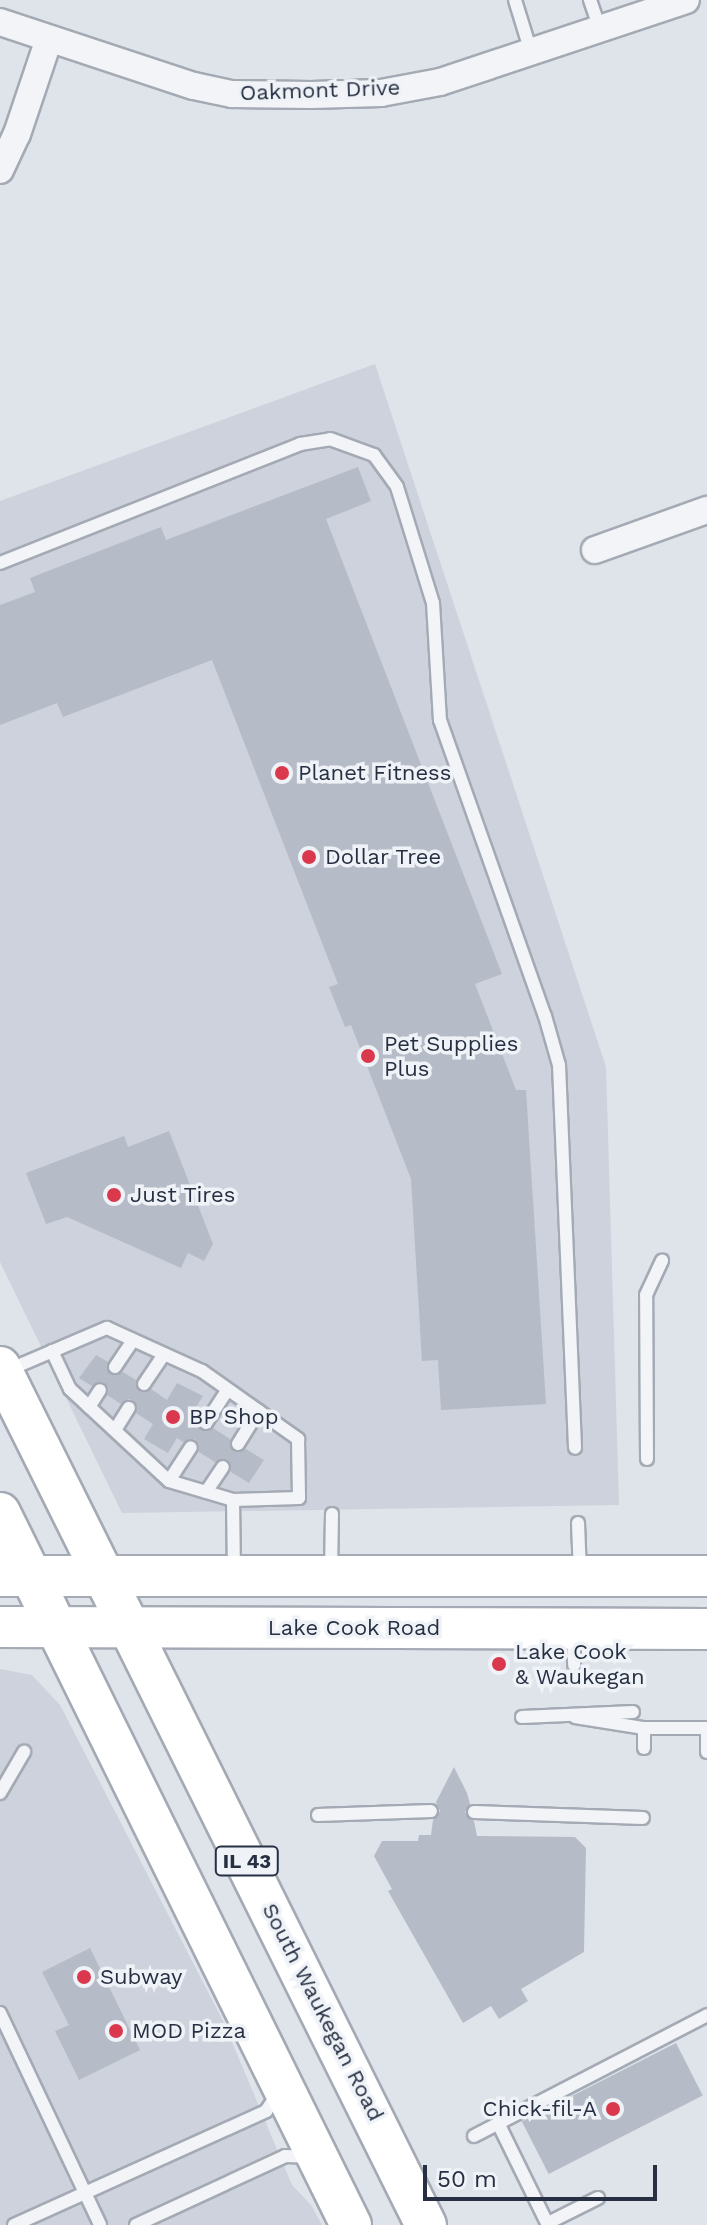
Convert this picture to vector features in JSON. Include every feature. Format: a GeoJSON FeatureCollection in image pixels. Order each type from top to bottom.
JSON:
{"type":"FeatureCollection","features":[{"type":"Feature","properties":{"kind":"main road","name":"IL 43"},"geometry":{"type":"LineString","coordinates":[[1,1370],[132,1628]]}},
{"type":"Feature","properties":{"kind":"main road","name":"IL 43"},"geometry":{"type":"LineString","coordinates":[[0,1513],[16,1576],[59,1628],[351,2225]]}},
{"type":"Feature","properties":{"kind":"main road"},"geometry":{"type":"LineString","coordinates":[[16,1576],[707,1576]]}},
{"type":"Feature","properties":{"kind":"main road","name":"Lake Cook Road"},"geometry":{"type":"LineString","coordinates":[[0,1627],[132,1628],[574,1646],[707,1629]]}},
{"type":"Feature","properties":{"kind":"main road","name":"South Waukegan Road"},"geometry":{"type":"LineString","coordinates":[[132,1628],[426,2225]]}},
{"type":"Feature","properties":{"kind":"street","name":"Oakmont Drive"},"geometry":{"type":"LineString","coordinates":[[0,22],[194,86],[232,94],[381,93],[440,82],[686,0]]}},
{"type":"Feature","properties":{"kind":"street"},"geometry":{"type":"LineString","coordinates":[[0,170],[17,134],[49,39]]}},
{"type":"Feature","properties":{"kind":"street"},"geometry":{"type":"LineString","coordinates":[[595,550],[707,510]]}},
{"type":"Feature","properties":{"kind":"lane"},"geometry":{"type":"LineString","coordinates":[[515,0],[531,52]]}},
{"type":"Feature","properties":{"kind":"lane"},"geometry":{"type":"LineString","coordinates":[[590,0],[600,29]]}},
{"type":"Feature","properties":{"kind":"lane"},"geometry":{"type":"LineString","coordinates":[[0,563],[300,444],[330,439],[374,455],[397,487],[433,603],[440,720],[545,1016],[559,1065],[575,1448]]}},
{"type":"Feature","properties":{"kind":"lane"},"geometry":{"type":"LineString","coordinates":[[647,1459],[646,1295],[662,1260]]}},
{"type":"Feature","properties":{"kind":"lane"},"geometry":{"type":"LineString","coordinates":[[1,1370],[107,1328],[202,1371],[298,1439],[299,1498],[233,1500],[169,1481],[70,1389],[52,1351]]}},
{"type":"Feature","properties":{"kind":"lane"},"geometry":{"type":"LineString","coordinates":[[115,1367],[133,1340]]}},
{"type":"Feature","properties":{"kind":"lane"},"geometry":{"type":"LineString","coordinates":[[144,1384],[164,1354]]}},
{"type":"Feature","properties":{"kind":"lane"},"geometry":{"type":"LineString","coordinates":[[206,1423],[228,1389]]}},
{"type":"Feature","properties":{"kind":"lane"},"geometry":{"type":"LineString","coordinates":[[89,1407],[100,1390]]}},
{"type":"Feature","properties":{"kind":"lane"},"geometry":{"type":"LineString","coordinates":[[115,1430],[129,1408]]}},
{"type":"Feature","properties":{"kind":"lane"},"geometry":{"type":"LineString","coordinates":[[238,1444],[259,1411]]}},
{"type":"Feature","properties":{"kind":"lane"},"geometry":{"type":"LineString","coordinates":[[169,1481],[191,1447]]}},
{"type":"Feature","properties":{"kind":"lane"},"geometry":{"type":"LineString","coordinates":[[206,1492],[223,1467]]}},
{"type":"Feature","properties":{"kind":"lane"},"geometry":{"type":"LineString","coordinates":[[233,1500],[235,1577]]}},
{"type":"Feature","properties":{"kind":"lane"},"geometry":{"type":"LineString","coordinates":[[331,1577],[332,1514]]}},
{"type":"Feature","properties":{"kind":"lane"},"geometry":{"type":"LineString","coordinates":[[578,1523],[580,1577]]}},
{"type":"Feature","properties":{"kind":"lane"},"geometry":{"type":"LineString","coordinates":[[522,1717],[633,1712]]}},
{"type":"Feature","properties":{"kind":"lane"},"geometry":{"type":"LineString","coordinates":[[575,1717],[644,1728],[707,1728],[707,1752]]}},
{"type":"Feature","properties":{"kind":"lane"},"geometry":{"type":"LineString","coordinates":[[644,1728],[644,1748]]}},
{"type":"Feature","properties":{"kind":"lane"},"geometry":{"type":"LineString","coordinates":[[0,1793],[24,1752]]}},
{"type":"Feature","properties":{"kind":"lane"},"geometry":{"type":"LineString","coordinates":[[318,1815],[431,1811]]}},
{"type":"Feature","properties":{"kind":"lane"},"geometry":{"type":"LineString","coordinates":[[474,1812],[643,1818]]}},
{"type":"Feature","properties":{"kind":"lane"},"geometry":{"type":"LineString","coordinates":[[0,2013],[100,2225]]}},
{"type":"Feature","properties":{"kind":"lane"},"geometry":{"type":"LineString","coordinates":[[474,2136],[707,2015]]}},
{"type":"Feature","properties":{"kind":"lane"},"geometry":{"type":"LineString","coordinates":[[14,2225],[266,2111],[282,2087]]}},
{"type":"Feature","properties":{"kind":"lane"},"geometry":{"type":"LineString","coordinates":[[498,2123],[548,2224],[598,2198]]}},
{"type":"Feature","properties":{"kind":"lane"},"geometry":{"type":"LineString","coordinates":[[136,2225],[285,2156],[317,2157]]}},
{"type":"Feature","properties":{"kind":"shaded area"},"geometry":{"type":"Polygon","coordinates":[[[375,364],[606,1067],[619,1505],[122,1513],[0,1262],[0,501],[375,364]]]}},
{"type":"Feature","properties":{"kind":"shaded area"},"geometry":{"type":"Polygon","coordinates":[[[0,1669],[32,1675],[60,1705],[224,2023],[292,2185],[311,2205],[322,2225],[0,2225],[0,1669]]]}},
{"type":"Feature","properties":{"kind":"building"},"geometry":{"type":"Polygon","coordinates":[[[358,467],[371,501],[326,519],[502,974],[475,984],[516,1090],[526,1090],[546,1404],[441,1410],[438,1360],[422,1361],[411,1179],[351,1025],[345,1027],[329,987],[338,984],[212,660],[63,717],[57,703],[0,725],[0,605],[35,592],[30,578],[161,527],[166,540],[358,467]]]}},
{"type":"Feature","properties":{"kind":"building","name":"Just Tires"},"geometry":{"type":"Polygon","coordinates":[[[169,1131],[213,1244],[204,1261],[188,1253],[181,1268],[67,1217],[46,1224],[26,1173],[124,1136],[128,1147],[169,1131]]]}},
{"type":"Feature","properties":{"kind":"building"},"geometry":{"type":"Polygon","coordinates":[[[96,1355],[108,1362],[111,1375],[123,1372],[136,1380],[140,1392],[151,1389],[167,1400],[177,1383],[203,1396],[191,1415],[198,1419],[201,1430],[213,1428],[230,1439],[234,1452],[246,1449],[264,1460],[249,1483],[231,1472],[227,1459],[215,1462],[199,1452],[195,1439],[183,1442],[177,1438],[168,1453],[144,1439],[153,1424],[136,1413],[134,1401],[129,1399],[121,1404],[107,1395],[108,1387],[104,1382],[92,1386],[79,1378],[96,1355]]]}},
{"type":"Feature","properties":{"kind":"building"},"geometry":{"type":"Polygon","coordinates":[[[454,1767],[467,1793],[470,1804],[465,1812],[474,1821],[477,1836],[575,1837],[586,1848],[584,1952],[521,1989],[528,2001],[499,2019],[491,2006],[463,2023],[388,1891],[392,1889],[374,1856],[382,1841],[418,1841],[419,1835],[431,1835],[433,1820],[440,1811],[436,1802],[454,1767]]]}},
{"type":"Feature","properties":{"kind":"building"},"geometry":{"type":"Polygon","coordinates":[[[90,1948],[140,2050],[79,2080],[55,2031],[69,2025],[42,1972],[90,1948]]]}},
{"type":"Feature","properties":{"kind":"building","name":"Chick-fil-A"},"geometry":{"type":"Polygon","coordinates":[[[676,2043],[703,2096],[549,2174],[522,2122],[676,2043]]]}},
{"type":"Feature","properties":{"kind":"place","name":"Planet Fitness"},"geometry":{"type":"Point","coordinates":[282,773]}},
{"type":"Feature","properties":{"kind":"place","name":"Dollar Tree"},"geometry":{"type":"Point","coordinates":[309,857]}},
{"type":"Feature","properties":{"kind":"place","name":"Pet Supplies Plus"},"geometry":{"type":"Point","coordinates":[368,1056]}},
{"type":"Feature","properties":{"kind":"place","name":"Just Tires"},"geometry":{"type":"Point","coordinates":[114,1195]}},
{"type":"Feature","properties":{"kind":"place","name":"BP Shop"},"geometry":{"type":"Point","coordinates":[173,1417]}},
{"type":"Feature","properties":{"kind":"place","name":"Lake Cook & Waukegan"},"geometry":{"type":"Point","coordinates":[499,1664]}},
{"type":"Feature","properties":{"kind":"place","name":"Subway"},"geometry":{"type":"Point","coordinates":[84,1977]}},
{"type":"Feature","properties":{"kind":"place","name":"MOD Pizza"},"geometry":{"type":"Point","coordinates":[116,2031]}},
{"type":"Feature","properties":{"kind":"place","name":"Chick-fil-A"},"geometry":{"type":"Point","coordinates":[613,2109]}}]}
